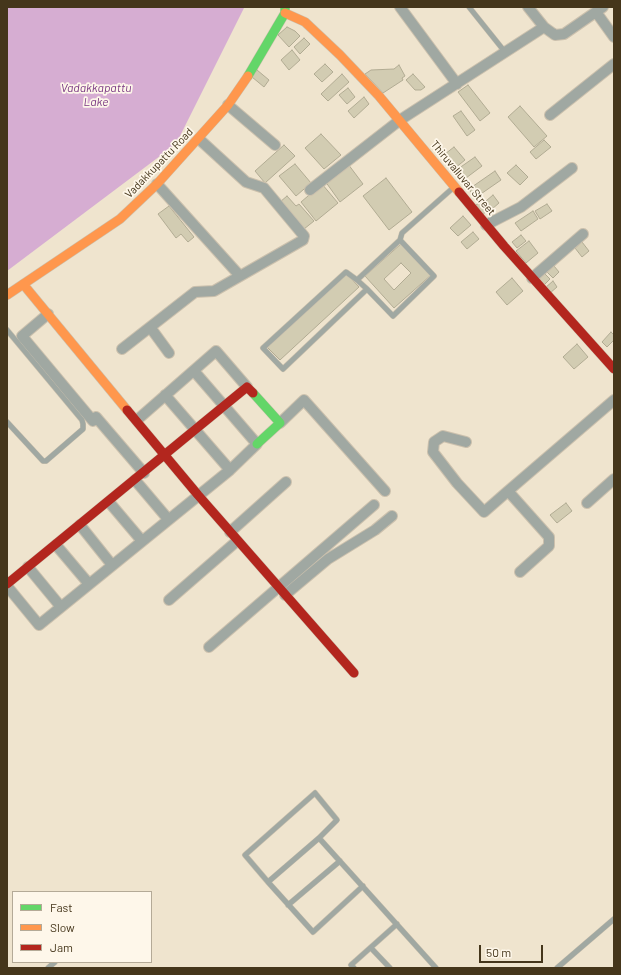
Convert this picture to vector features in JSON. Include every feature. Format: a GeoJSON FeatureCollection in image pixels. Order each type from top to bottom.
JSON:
{"type":"FeatureCollection","features":[{"type":"Feature","properties":{"kind":"street"},"geometry":{"type":"LineString","coordinates":[[400,7],[457,84]]}},
{"type":"Feature","properties":{"kind":"street"},"geometry":{"type":"LineString","coordinates":[[528,7],[544,27],[555,35],[564,34],[600,10],[614,37]]}},
{"type":"Feature","properties":{"kind":"street","name":"Vadakkupattu Road"},"geometry":{"type":"LineString","coordinates":[[7,295],[120,219],[157,184],[228,105],[285,10]]}},
{"type":"Feature","properties":{"kind":"street","name":"Thiruvalluvar Street"},"geometry":{"type":"LineString","coordinates":[[285,10],[305,22],[340,55],[400,120],[486,225],[614,369]]}},
{"type":"Feature","properties":{"kind":"street"},"geometry":{"type":"LineString","coordinates":[[310,190],[400,120],[506,53],[544,27]]}},
{"type":"Feature","properties":{"kind":"street"},"geometry":{"type":"LineString","coordinates":[[550,115],[614,64]]}},
{"type":"Feature","properties":{"kind":"street"},"geometry":{"type":"LineString","coordinates":[[228,105],[275,145]]}},
{"type":"Feature","properties":{"kind":"street"},"geometry":{"type":"LineString","coordinates":[[122,349],[195,292],[214,291],[303,240],[304,236],[264,188],[246,182],[198,139]]}},
{"type":"Feature","properties":{"kind":"street"},"geometry":{"type":"LineString","coordinates":[[486,225],[521,207],[572,168]]}},
{"type":"Feature","properties":{"kind":"street"},"geometry":{"type":"LineString","coordinates":[[157,184],[240,276]]}},
{"type":"Feature","properties":{"kind":"street"},"geometry":{"type":"LineString","coordinates":[[532,278],[583,234]]}},
{"type":"Feature","properties":{"kind":"street"},"geometry":{"type":"LineString","coordinates":[[23,284],[237,541],[354,673]]}},
{"type":"Feature","properties":{"kind":"street"},"geometry":{"type":"LineString","coordinates":[[48,314],[22,336],[93,420],[96,417],[144,473]]}},
{"type":"Feature","properties":{"kind":"street"},"geometry":{"type":"LineString","coordinates":[[150,327],[169,353]]}},
{"type":"Feature","properties":{"kind":"street"},"geometry":{"type":"LineString","coordinates":[[137,420],[216,351],[280,423]]}},
{"type":"Feature","properties":{"kind":"street"},"geometry":{"type":"LineString","coordinates":[[194,371],[257,444]]}},
{"type":"Feature","properties":{"kind":"street"},"geometry":{"type":"LineString","coordinates":[[247,387],[7,585],[38,625],[230,470],[304,400],[385,491]]}},
{"type":"Feature","properties":{"kind":"street"},"geometry":{"type":"LineString","coordinates":[[165,395],[230,470]]}},
{"type":"Feature","properties":{"kind":"street"},"geometry":{"type":"LineString","coordinates":[[466,442],[443,436],[434,442],[433,452],[457,483],[484,512],[614,400]]}},
{"type":"Feature","properties":{"kind":"street"},"geometry":{"type":"LineString","coordinates":[[588,503],[614,479]]}},
{"type":"Feature","properties":{"kind":"street"},"geometry":{"type":"LineString","coordinates":[[135,480],[168,519]]}},
{"type":"Feature","properties":{"kind":"street"},"geometry":{"type":"LineString","coordinates":[[230,532],[286,482]]}},
{"type":"Feature","properties":{"kind":"street"},"geometry":{"type":"LineString","coordinates":[[508,491],[549,537],[549,546],[520,572]]}},
{"type":"Feature","properties":{"kind":"street"},"geometry":{"type":"LineString","coordinates":[[109,502],[142,541]]}},
{"type":"Feature","properties":{"kind":"street"},"geometry":{"type":"LineString","coordinates":[[282,591],[374,504]]}},
{"type":"Feature","properties":{"kind":"street"},"geometry":{"type":"LineString","coordinates":[[209,647],[282,591],[328,559],[375,530],[392,516]]}},
{"type":"Feature","properties":{"kind":"street"},"geometry":{"type":"LineString","coordinates":[[80,525],[112,565]]}},
{"type":"Feature","properties":{"kind":"street"},"geometry":{"type":"LineString","coordinates":[[169,600],[237,541]]}},
{"type":"Feature","properties":{"kind":"street"},"geometry":{"type":"LineString","coordinates":[[56,544],[89,584]]}},
{"type":"Feature","properties":{"kind":"street"},"geometry":{"type":"LineString","coordinates":[[28,567],[61,607]]}},
{"type":"Feature","properties":{"kind":"lane"},"geometry":{"type":"LineString","coordinates":[[469,7],[506,53]]}},
{"type":"Feature","properties":{"kind":"lane"},"geometry":{"type":"LineString","coordinates":[[358,280],[400,240],[402,233],[455,187]]}},
{"type":"Feature","properties":{"kind":"lane"},"geometry":{"type":"LineString","coordinates":[[367,289],[283,369],[263,348],[346,272],[358,280],[367,289],[393,316],[434,276],[400,240]]}},
{"type":"Feature","properties":{"kind":"lane"},"geometry":{"type":"LineString","coordinates":[[7,330],[82,420],[83,429],[46,461],[43,461],[7,422]]}},
{"type":"Feature","properties":{"kind":"lane"},"geometry":{"type":"LineString","coordinates":[[268,882],[319,838],[337,820],[314,793],[245,855],[268,882],[288,905],[313,932],[363,886]]}},
{"type":"Feature","properties":{"kind":"lane"},"geometry":{"type":"LineString","coordinates":[[319,838],[436,968]]}},
{"type":"Feature","properties":{"kind":"lane"},"geometry":{"type":"LineString","coordinates":[[288,905],[340,861]]}},
{"type":"Feature","properties":{"kind":"lane"},"geometry":{"type":"LineString","coordinates":[[557,968],[614,919]]}},
{"type":"Feature","properties":{"kind":"lane"},"geometry":{"type":"LineString","coordinates":[[354,968],[351,965],[397,924]]}},
{"type":"Feature","properties":{"kind":"lane"},"geometry":{"type":"LineString","coordinates":[[371,948],[390,968]]}},
{"type":"Feature","properties":{"kind":"water","name":"Vadakkapattu Lake"},"geometry":{"type":"Polygon","coordinates":[[[7,7],[244,8],[176,144],[7,271],[7,7]]]}},
{"type":"Feature","properties":{"kind":"building"},"geometry":{"type":"Polygon","coordinates":[[[287,27],[295,31],[300,36],[289,47],[278,35],[287,27]]]}},
{"type":"Feature","properties":{"kind":"building"},"geometry":{"type":"Polygon","coordinates":[[[304,38],[310,44],[300,54],[294,47],[304,38]]]}},
{"type":"Feature","properties":{"kind":"building"},"geometry":{"type":"Polygon","coordinates":[[[292,50],[300,60],[289,70],[281,60],[292,50]]]}},
{"type":"Feature","properties":{"kind":"building"},"geometry":{"type":"Polygon","coordinates":[[[325,64],[333,72],[322,82],[314,74],[325,64]]]}},
{"type":"Feature","properties":{"kind":"building"},"geometry":{"type":"Polygon","coordinates":[[[399,65],[405,76],[402,78],[403,80],[383,93],[365,74],[371,70],[394,69],[399,65]]]}},
{"type":"Feature","properties":{"kind":"building"},"geometry":{"type":"Polygon","coordinates":[[[257,70],[269,80],[264,87],[252,77],[257,70]]]}},
{"type":"Feature","properties":{"kind":"building"},"geometry":{"type":"Polygon","coordinates":[[[342,74],[349,82],[328,101],[321,94],[342,74]]]}},
{"type":"Feature","properties":{"kind":"building"},"geometry":{"type":"Polygon","coordinates":[[[413,74],[425,87],[421,90],[415,90],[406,80],[413,74]]]}},
{"type":"Feature","properties":{"kind":"building"},"geometry":{"type":"Polygon","coordinates":[[[468,85],[490,113],[480,121],[458,92],[468,85]]]}},
{"type":"Feature","properties":{"kind":"building"},"geometry":{"type":"Polygon","coordinates":[[[348,88],[355,97],[347,104],[339,95],[348,88]]]}},
{"type":"Feature","properties":{"kind":"building"},"geometry":{"type":"Polygon","coordinates":[[[364,97],[369,104],[354,118],[348,111],[364,97]]]}},
{"type":"Feature","properties":{"kind":"building"},"geometry":{"type":"Polygon","coordinates":[[[520,106],[547,136],[534,147],[508,117],[520,106]]]}},
{"type":"Feature","properties":{"kind":"building"},"geometry":{"type":"Polygon","coordinates":[[[461,111],[475,130],[467,136],[453,116],[461,111]]]}},
{"type":"Feature","properties":{"kind":"building"},"geometry":{"type":"Polygon","coordinates":[[[321,134],[341,155],[324,169],[305,148],[321,134]]]}},
{"type":"Feature","properties":{"kind":"building"},"geometry":{"type":"Polygon","coordinates":[[[544,140],[551,147],[536,159],[530,152],[544,140]]]}},
{"type":"Feature","properties":{"kind":"building"},"geometry":{"type":"Polygon","coordinates":[[[284,145],[295,156],[265,183],[255,171],[284,145]]]}},
{"type":"Feature","properties":{"kind":"building"},"geometry":{"type":"Polygon","coordinates":[[[454,147],[465,160],[455,168],[445,154],[454,147]]]}},
{"type":"Feature","properties":{"kind":"building"},"geometry":{"type":"Polygon","coordinates":[[[475,157],[482,166],[462,181],[455,171],[475,157]]]}},
{"type":"Feature","properties":{"kind":"building"},"geometry":{"type":"Polygon","coordinates":[[[295,164],[311,183],[296,196],[279,176],[295,164]]]}},
{"type":"Feature","properties":{"kind":"building"},"geometry":{"type":"Polygon","coordinates":[[[348,164],[363,184],[340,202],[325,181],[348,164]]]}},
{"type":"Feature","properties":{"kind":"building"},"geometry":{"type":"Polygon","coordinates":[[[516,165],[528,177],[520,185],[507,173],[516,165]]]}},
{"type":"Feature","properties":{"kind":"building"},"geometry":{"type":"Polygon","coordinates":[[[495,171],[501,180],[475,198],[469,189],[495,171]]]}},
{"type":"Feature","properties":{"kind":"building"},"geometry":{"type":"Polygon","coordinates":[[[386,178],[412,212],[389,230],[363,196],[386,178]]]}},
{"type":"Feature","properties":{"kind":"building"},"geometry":{"type":"Polygon","coordinates":[[[322,184],[338,203],[316,221],[301,202],[322,184]]]}},
{"type":"Feature","properties":{"kind":"building"},"geometry":{"type":"Polygon","coordinates":[[[493,195],[499,203],[492,209],[486,201],[493,195]]]}},
{"type":"Feature","properties":{"kind":"building"},"geometry":{"type":"Polygon","coordinates":[[[287,196],[296,206],[299,204],[314,221],[304,229],[280,202],[287,196]]]}},
{"type":"Feature","properties":{"kind":"building"},"geometry":{"type":"Polygon","coordinates":[[[484,199],[491,208],[483,214],[476,205],[484,199]]]}},
{"type":"Feature","properties":{"kind":"building"},"geometry":{"type":"Polygon","coordinates":[[[547,204],[552,211],[540,219],[535,211],[547,204]]]}},
{"type":"Feature","properties":{"kind":"building"},"geometry":{"type":"Polygon","coordinates":[[[169,206],[194,237],[188,242],[181,234],[176,238],[158,214],[169,206]]]}},
{"type":"Feature","properties":{"kind":"building"},"geometry":{"type":"Polygon","coordinates":[[[533,211],[538,219],[521,231],[515,223],[533,211]]]}},
{"type":"Feature","properties":{"kind":"building"},"geometry":{"type":"Polygon","coordinates":[[[463,216],[471,225],[458,236],[450,228],[463,216]]]}},
{"type":"Feature","properties":{"kind":"building"},"geometry":{"type":"Polygon","coordinates":[[[473,232],[479,239],[467,249],[461,242],[473,232]]]}},
{"type":"Feature","properties":{"kind":"building"},"geometry":{"type":"Polygon","coordinates":[[[521,235],[526,241],[517,248],[512,242],[521,235]]]}},
{"type":"Feature","properties":{"kind":"building"},"geometry":{"type":"Polygon","coordinates":[[[529,241],[538,253],[526,263],[516,251],[529,241]]]}},
{"type":"Feature","properties":{"kind":"building"},"geometry":{"type":"Polygon","coordinates":[[[582,242],[589,251],[582,257],[575,248],[582,242]]]}},
{"type":"Feature","properties":{"kind":"building"},"geometry":{"type":"Polygon","coordinates":[[[402,243],[431,275],[394,308],[365,276],[402,243]],[[401,263],[384,279],[394,290],[411,273],[401,263]]]}},
{"type":"Feature","properties":{"kind":"building"},"geometry":{"type":"Polygon","coordinates":[[[554,266],[559,272],[553,278],[547,272],[554,266]]]}},
{"type":"Feature","properties":{"kind":"building"},"geometry":{"type":"Polygon","coordinates":[[[543,272],[550,279],[544,285],[537,278],[543,272]]]}},
{"type":"Feature","properties":{"kind":"building"},"geometry":{"type":"Polygon","coordinates":[[[346,273],[359,287],[280,360],[267,347],[346,273]]]}},
{"type":"Feature","properties":{"kind":"building"},"geometry":{"type":"Polygon","coordinates":[[[512,278],[523,291],[507,305],[496,292],[512,278]]]}},
{"type":"Feature","properties":{"kind":"building"},"geometry":{"type":"Polygon","coordinates":[[[553,281],[557,287],[550,293],[545,288],[553,281]]]}},
{"type":"Feature","properties":{"kind":"building"},"geometry":{"type":"Polygon","coordinates":[[[611,332],[614,335],[614,340],[607,347],[602,342],[611,332]]]}},
{"type":"Feature","properties":{"kind":"building"},"geometry":{"type":"Polygon","coordinates":[[[577,344],[588,357],[574,369],[563,357],[577,344]]]}},
{"type":"Feature","properties":{"kind":"building"},"geometry":{"type":"Polygon","coordinates":[[[566,503],[572,511],[557,523],[550,515],[566,503]]]}},
{"type":"Feature","properties":{"kind":"traffic: fast"},"geometry":{"type":"LineString","coordinates":[[248,76],[285,13],[285,7]]}},
{"type":"Feature","properties":{"kind":"traffic: fast"},"geometry":{"type":"LineString","coordinates":[[253,393],[280,423],[257,444]]}},
{"type":"Feature","properties":{"kind":"traffic: slow"},"geometry":{"type":"LineString","coordinates":[[285,13],[305,22],[340,55],[379,96],[459,192]]}},
{"type":"Feature","properties":{"kind":"traffic: slow"},"geometry":{"type":"LineString","coordinates":[[7,295],[120,219],[157,184],[228,105],[248,76]]}},
{"type":"Feature","properties":{"kind":"traffic: slow"},"geometry":{"type":"LineString","coordinates":[[23,284],[127,410]]}},
{"type":"Feature","properties":{"kind":"traffic: jam"},"geometry":{"type":"LineString","coordinates":[[459,192],[504,246],[614,369]]}},
{"type":"Feature","properties":{"kind":"traffic: jam"},"geometry":{"type":"LineString","coordinates":[[7,584],[247,387],[253,393]]}},
{"type":"Feature","properties":{"kind":"traffic: jam"},"geometry":{"type":"LineString","coordinates":[[127,410],[198,495],[354,673]]}}]}
